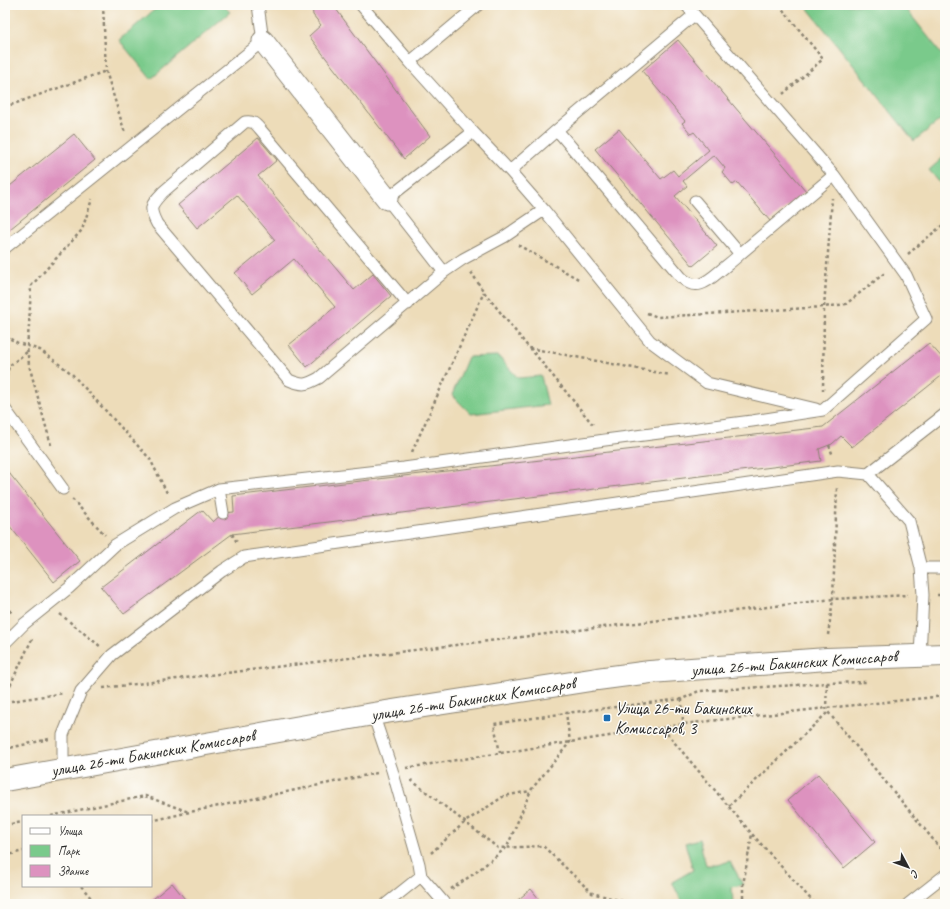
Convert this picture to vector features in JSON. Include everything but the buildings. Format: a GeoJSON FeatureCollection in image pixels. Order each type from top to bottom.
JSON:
{"type":"FeatureCollection","features":[{"type":"Feature","properties":{"kind":"main road","name":"улица 26-ти Бакинских Комиссаров"},"geometry":{"type":"LineString","coordinates":[[5,780],[373,714],[597,679],[650,672],[827,659],[945,655]]}},
{"type":"Feature","properties":{"kind":"street"},"geometry":{"type":"LineString","coordinates":[[263,41],[387,199]]}},
{"type":"Feature","properties":{"kind":"lane"},"geometry":{"type":"LineString","coordinates":[[5,248],[263,41],[258,5]]}},
{"type":"Feature","properties":{"kind":"lane"},"geometry":{"type":"LineString","coordinates":[[362,5],[472,132],[510,171],[544,210],[650,341],[707,383],[823,410]]}},
{"type":"Feature","properties":{"kind":"lane"},"geometry":{"type":"LineString","coordinates":[[410,62],[478,5]]}},
{"type":"Feature","properties":{"kind":"lane"},"geometry":{"type":"LineString","coordinates":[[5,643],[24,624],[69,588],[115,545],[175,508],[219,489],[404,468],[823,410],[926,319],[906,275],[834,175],[686,5]]}},
{"type":"Feature","properties":{"kind":"lane"},"geometry":{"type":"LineString","coordinates":[[510,171],[694,15]]}},
{"type":"Feature","properties":{"kind":"lane"},"geometry":{"type":"LineString","coordinates":[[408,304],[253,122],[245,122],[163,192],[152,204],[152,214],[158,224],[289,380],[298,384],[307,384],[319,378],[408,304],[444,272],[463,259],[504,237],[544,210]]}},
{"type":"Feature","properties":{"kind":"lane"},"geometry":{"type":"LineString","coordinates":[[557,130],[685,281],[690,283],[698,284],[707,282],[834,175]]}},
{"type":"Feature","properties":{"kind":"lane"},"geometry":{"type":"LineString","coordinates":[[444,272],[387,199],[472,132]]}},
{"type":"Feature","properties":{"kind":"lane"},"geometry":{"type":"LineString","coordinates":[[695,201],[740,254]]}},
{"type":"Feature","properties":{"kind":"lane"},"geometry":{"type":"LineString","coordinates":[[5,409],[63,489]]}},
{"type":"Feature","properties":{"kind":"lane"},"geometry":{"type":"LineString","coordinates":[[868,474],[945,414]]}},
{"type":"Feature","properties":{"kind":"lane"},"geometry":{"type":"LineString","coordinates":[[63,769],[63,735],[81,691],[112,655],[222,570],[244,557],[838,471],[868,474],[909,521],[921,568],[923,595],[920,656]]}},
{"type":"Feature","properties":{"kind":"lane"},"geometry":{"type":"LineString","coordinates":[[219,489],[223,513]]}},
{"type":"Feature","properties":{"kind":"lane"},"geometry":{"type":"LineString","coordinates":[[921,568],[945,568]]}},
{"type":"Feature","properties":{"kind":"lane"},"geometry":{"type":"LineString","coordinates":[[373,714],[395,770],[421,876],[442,900]]}},
{"type":"Feature","properties":{"kind":"lane"},"geometry":{"type":"LineString","coordinates":[[908,904],[945,875]]}},
{"type":"Feature","properties":{"kind":"lane"},"geometry":{"type":"LineString","coordinates":[[386,904],[421,876]]}},
{"type":"Feature","properties":{"kind":"path"},"geometry":{"type":"LineString","coordinates":[[103,5],[106,71],[129,148]]}},
{"type":"Feature","properties":{"kind":"path"},"geometry":{"type":"LineString","coordinates":[[772,104],[823,59],[779,5]]}},
{"type":"Feature","properties":{"kind":"path"},"geometry":{"type":"LineString","coordinates":[[5,107],[106,71]]}},
{"type":"Feature","properties":{"kind":"path"},"geometry":{"type":"LineString","coordinates":[[51,445],[29,365],[27,346],[31,286],[82,230],[100,171]]}},
{"type":"Feature","properties":{"kind":"path"},"geometry":{"type":"LineString","coordinates":[[823,410],[824,307],[834,175]]}},
{"type":"Feature","properties":{"kind":"path"},"geometry":{"type":"LineString","coordinates":[[897,263],[945,223]]}},
{"type":"Feature","properties":{"kind":"path"},"geometry":{"type":"LineString","coordinates":[[463,259],[484,292],[605,440]]}},
{"type":"Feature","properties":{"kind":"path"},"geometry":{"type":"LineString","coordinates":[[404,468],[484,292]]}},
{"type":"Feature","properties":{"kind":"path"},"geometry":{"type":"LineString","coordinates":[[5,336],[18,343],[40,350],[71,373],[150,459],[175,508]]}},
{"type":"Feature","properties":{"kind":"path"},"geometry":{"type":"LineString","coordinates":[[529,348],[676,376]]}},
{"type":"Feature","properties":{"kind":"path"},"geometry":{"type":"LineString","coordinates":[[5,382],[9,366],[28,351]]}},
{"type":"Feature","properties":{"kind":"path"},"geometry":{"type":"LineString","coordinates":[[828,635],[833,599],[838,471],[829,446]]}},
{"type":"Feature","properties":{"kind":"path"},"geometry":{"type":"LineString","coordinates":[[63,489],[115,545]]}},
{"type":"Feature","properties":{"kind":"path"},"geometry":{"type":"LineString","coordinates":[[5,702],[81,691],[833,599],[923,595]]}},
{"type":"Feature","properties":{"kind":"path"},"geometry":{"type":"LineString","coordinates":[[48,604],[112,655]]}},
{"type":"Feature","properties":{"kind":"path"},"geometry":{"type":"LineString","coordinates":[[5,696],[35,633]]}},
{"type":"Feature","properties":{"kind":"path"},"geometry":{"type":"LineString","coordinates":[[500,753],[494,724],[682,699],[699,691],[867,682]]}},
{"type":"Feature","properties":{"kind":"path"},"geometry":{"type":"LineString","coordinates":[[828,683],[826,708],[828,712],[945,854]]}},
{"type":"Feature","properties":{"kind":"path"},"geometry":{"type":"LineString","coordinates":[[152,821],[395,770],[683,724],[945,696]]}},
{"type":"Feature","properties":{"kind":"path"},"geometry":{"type":"LineString","coordinates":[[682,699],[683,724]]}},
{"type":"Feature","properties":{"kind":"path"},"geometry":{"type":"LineString","coordinates":[[729,806],[828,712]]}},
{"type":"Feature","properties":{"kind":"path"},"geometry":{"type":"LineString","coordinates":[[442,900],[507,847],[531,790],[570,742],[566,714]]}},
{"type":"Feature","properties":{"kind":"path"},"geometry":{"type":"LineString","coordinates":[[662,728],[814,904]]}},
{"type":"Feature","properties":{"kind":"path"},"geometry":{"type":"LineString","coordinates":[[5,749],[63,735]]}},
{"type":"Feature","properties":{"kind":"path"},"geometry":{"type":"LineString","coordinates":[[395,770],[498,848],[543,846],[592,893],[633,904]]}},
{"type":"Feature","properties":{"kind":"path"},"geometry":{"type":"LineString","coordinates":[[419,864],[465,822],[504,796],[531,790]]}},
{"type":"Feature","properties":{"kind":"path"},"geometry":{"type":"LineString","coordinates":[[56,815],[145,796],[190,812]]}},
{"type":"Feature","properties":{"kind":"path"},"geometry":{"type":"LineString","coordinates":[[5,825],[22,822]]}},
{"type":"Feature","properties":{"kind":"path"},"geometry":{"type":"LineString","coordinates":[[743,904],[744,885],[752,834]]}},
{"type":"Feature","properties":{"kind":"path"},"geometry":{"type":"LineString","coordinates":[[5,856],[22,851]]}},
{"type":"Feature","properties":{"kind":"path"},"geometry":{"type":"LineString","coordinates":[[82,887],[96,904]]}},
{"type":"Feature","properties":{"kind":"green space"},"geometry":{"type":"Polygon","coordinates":[[[160,5],[223,5],[230,12],[151,79],[119,40],[160,5]]]}},
{"type":"Feature","properties":{"kind":"green space"},"geometry":{"type":"Polygon","coordinates":[[[805,5],[903,5],[945,58],[945,116],[914,141],[805,5]]]}},
{"type":"Feature","properties":{"kind":"green space"},"geometry":{"type":"Polygon","coordinates":[[[945,156],[945,189],[929,170],[945,156]]]}},
{"type":"Feature","properties":{"kind":"green space"},"geometry":{"type":"Polygon","coordinates":[[[498,356],[518,378],[541,376],[548,405],[471,414],[452,395],[468,357],[498,356]]]}},
{"type":"Feature","properties":{"kind":"green space"},"geometry":{"type":"Polygon","coordinates":[[[699,839],[706,865],[717,865],[730,861],[743,885],[732,887],[733,904],[683,904],[672,882],[693,870],[685,843],[699,839]]]}},
{"type":"Feature","properties":{"kind":"place","name":"Улица 26-ти Бакинских Комиссаров, 3"},"geometry":{"type":"Point","coordinates":[607,718]}}]}
